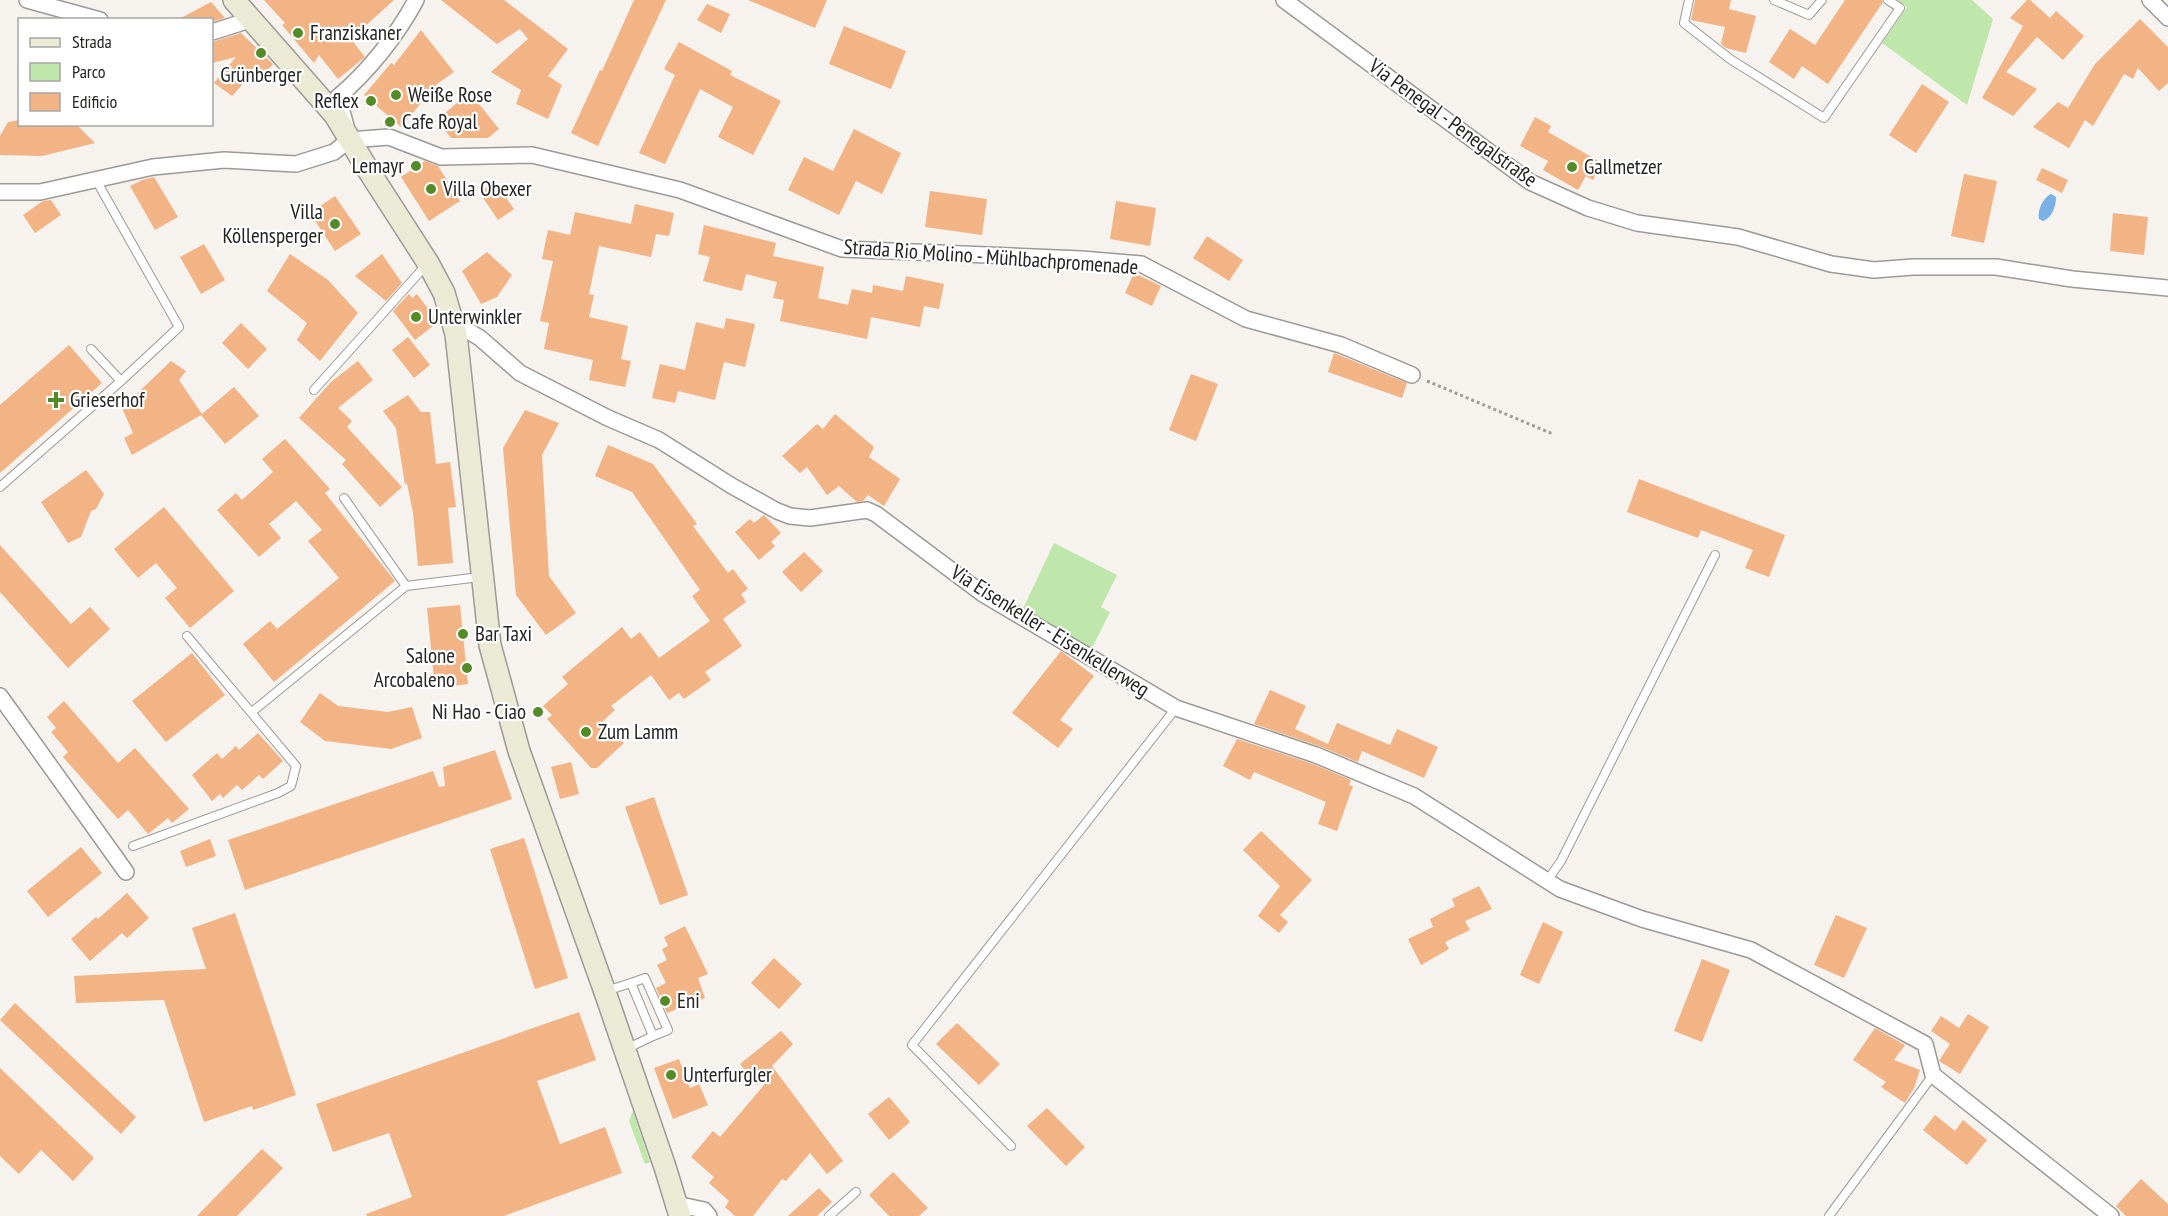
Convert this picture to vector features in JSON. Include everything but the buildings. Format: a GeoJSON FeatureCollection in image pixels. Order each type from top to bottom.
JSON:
{"type":"FeatureCollection","features":[{"type":"Feature","properties":{"kind":"main road"},"geometry":{"type":"LineString","coordinates":[[234,0],[335,115],[428,263],[444,293],[453,322],[460,367],[490,645],[519,751],[678,1210]]}},
{"type":"Feature","properties":{"kind":"street"},"geometry":{"type":"LineString","coordinates":[[27,0],[93,18]]}},
{"type":"Feature","properties":{"kind":"street"},"geometry":{"type":"LineString","coordinates":[[0,192],[40,192],[153,167],[224,160],[296,164],[334,152],[349,140],[338,97],[353,85],[405,22],[416,0]]}},
{"type":"Feature","properties":{"kind":"street","name":"Via Penegal - Penegalstraße"},"geometry":{"type":"LineString","coordinates":[[1284,0],[1530,182],[1588,208],[1637,223],[1738,237],[1831,264],[1874,270],[1913,267],[1996,267],[2072,279],[2168,288]]}},
{"type":"Feature","properties":{"kind":"street"},"geometry":{"type":"LineString","coordinates":[[2150,0],[2168,18]]}},
{"type":"Feature","properties":{"kind":"street"},"geometry":{"type":"LineString","coordinates":[[213,32],[253,19]]}},
{"type":"Feature","properties":{"kind":"street","name":"Strada Rio Molino - Mühlbachpromenade"},"geometry":{"type":"LineString","coordinates":[[349,140],[389,137],[441,157],[532,155],[680,190],[842,249],[1081,259],[1141,264],[1246,319],[1341,345],[1412,375]]}},
{"type":"Feature","properties":{"kind":"street","name":"Via Eisenkeller - Eisenkellerweg"},"geometry":{"type":"LineString","coordinates":[[453,322],[480,338],[520,373],[608,418],[659,440],[777,511],[800,518],[824,517],[867,510],[876,514],[982,594],[1176,708],[1316,755],[1414,796],[1560,889],[1641,919],[1751,950],[1925,1044],[1933,1075]]}},
{"type":"Feature","properties":{"kind":"street"},"geometry":{"type":"LineString","coordinates":[[0,696],[126,872]]}},
{"type":"Feature","properties":{"kind":"street"},"geometry":{"type":"LineString","coordinates":[[1933,1075],[2110,1216]]}},
{"type":"Feature","properties":{"kind":"street"},"geometry":{"type":"LineString","coordinates":[[678,1210],[704,1210],[709,1216]]}},
{"type":"Feature","properties":{"kind":"lane"},"geometry":{"type":"LineString","coordinates":[[1689,0],[1684,23],[1730,59],[1824,118],[1900,9],[1888,0]]}},
{"type":"Feature","properties":{"kind":"lane"},"geometry":{"type":"LineString","coordinates":[[1774,0],[1809,15],[1822,0]]}},
{"type":"Feature","properties":{"kind":"lane"},"geometry":{"type":"LineString","coordinates":[[0,487],[121,381],[178,327],[96,180]]}},
{"type":"Feature","properties":{"kind":"lane"},"geometry":{"type":"LineString","coordinates":[[314,390],[428,263]]}},
{"type":"Feature","properties":{"kind":"lane"},"geometry":{"type":"LineString","coordinates":[[91,349],[121,381]]}},
{"type":"Feature","properties":{"kind":"lane"},"geometry":{"type":"LineString","coordinates":[[344,498],[406,586]]}},
{"type":"Feature","properties":{"kind":"lane"},"geometry":{"type":"LineString","coordinates":[[1547,881],[1561,861],[1715,555]]}},
{"type":"Feature","properties":{"kind":"lane"},"geometry":{"type":"LineString","coordinates":[[252,712],[406,586],[483,577]]}},
{"type":"Feature","properties":{"kind":"lane"},"geometry":{"type":"LineString","coordinates":[[133,846],[278,793],[291,786],[296,766],[187,636]]}},
{"type":"Feature","properties":{"kind":"lane","name":"Via Eisenkeller - Eisenkellerweg"},"geometry":{"type":"LineString","coordinates":[[1011,1146],[912,1045],[1176,708]]}},
{"type":"Feature","properties":{"kind":"lane"},"geometry":{"type":"LineString","coordinates":[[604,992],[645,978],[668,1030],[624,1050]]}},
{"type":"Feature","properties":{"kind":"lane"},"geometry":{"type":"LineString","coordinates":[[631,983],[653,1036]]}},
{"type":"Feature","properties":{"kind":"lane"},"geometry":{"type":"LineString","coordinates":[[1829,1216],[1933,1075]]}},
{"type":"Feature","properties":{"kind":"lane"},"geometry":{"type":"LineString","coordinates":[[829,1216],[856,1192]]}},
{"type":"Feature","properties":{"kind":"path"},"geometry":{"type":"LineString","coordinates":[[1412,375],[1553,434]]}},
{"type":"Feature","properties":{"kind":"green space"},"geometry":{"type":"Polygon","coordinates":[[[1898,0],[1972,0],[1993,19],[1967,105],[1882,43],[1907,7],[1898,0]]]}},
{"type":"Feature","properties":{"kind":"green space"},"geometry":{"type":"Polygon","coordinates":[[[1054,543],[1117,575],[1101,607],[1110,612],[1091,650],[1022,611],[1054,543]]]}},
{"type":"Feature","properties":{"kind":"green space"},"geometry":{"type":"Polygon","coordinates":[[[633,1111],[650,1162],[645,1164],[629,1121],[633,1111]]]}},
{"type":"Feature","properties":{"kind":"water"},"geometry":{"type":"Polygon","coordinates":[[[2051,194],[2056,197],[2054,208],[2049,217],[2043,221],[2039,219],[2040,208],[2045,198],[2051,194]]]}},
{"type":"Feature","properties":{"kind":"place","name":"Franziskaner"},"geometry":{"type":"Point","coordinates":[298,33]}},
{"type":"Feature","properties":{"kind":"place","name":"Grünberger"},"geometry":{"type":"Point","coordinates":[261,53]}},
{"type":"Feature","properties":{"kind":"place","name":"Weiße Rose"},"geometry":{"type":"Point","coordinates":[396,95]}},
{"type":"Feature","properties":{"kind":"place","name":"Reflex"},"geometry":{"type":"Point","coordinates":[371,101]}},
{"type":"Feature","properties":{"kind":"place","name":"Cafe Royal"},"geometry":{"type":"Point","coordinates":[390,122]}},
{"type":"Feature","properties":{"kind":"place","name":"Lemayr"},"geometry":{"type":"Point","coordinates":[416,166]}},
{"type":"Feature","properties":{"kind":"place","name":"Gallmetzer"},"geometry":{"type":"Point","coordinates":[1572,167]}},
{"type":"Feature","properties":{"kind":"place","name":"Villa Obexer"},"geometry":{"type":"Point","coordinates":[431,189]}},
{"type":"Feature","properties":{"kind":"place","name":"Villa Köllensperger"},"geometry":{"type":"Point","coordinates":[335,224]}},
{"type":"Feature","properties":{"kind":"place","name":"Unterwinkler"},"geometry":{"type":"Point","coordinates":[416,317]}},
{"type":"Feature","properties":{"kind":"place","name":"Grieserhof"},"geometry":{"type":"Point","coordinates":[56,400]}},
{"type":"Feature","properties":{"kind":"place","name":"Bar Taxi"},"geometry":{"type":"Point","coordinates":[463,634]}},
{"type":"Feature","properties":{"kind":"place","name":"Salone Arcobaleno"},"geometry":{"type":"Point","coordinates":[467,668]}},
{"type":"Feature","properties":{"kind":"place","name":"Ni Hao - Ciao"},"geometry":{"type":"Point","coordinates":[538,712]}},
{"type":"Feature","properties":{"kind":"place","name":"Zum Lamm"},"geometry":{"type":"Point","coordinates":[586,732]}},
{"type":"Feature","properties":{"kind":"place","name":"Eni"},"geometry":{"type":"Point","coordinates":[665,1001]}},
{"type":"Feature","properties":{"kind":"place","name":"Unterfurgler"},"geometry":{"type":"Point","coordinates":[671,1075]}}]}
